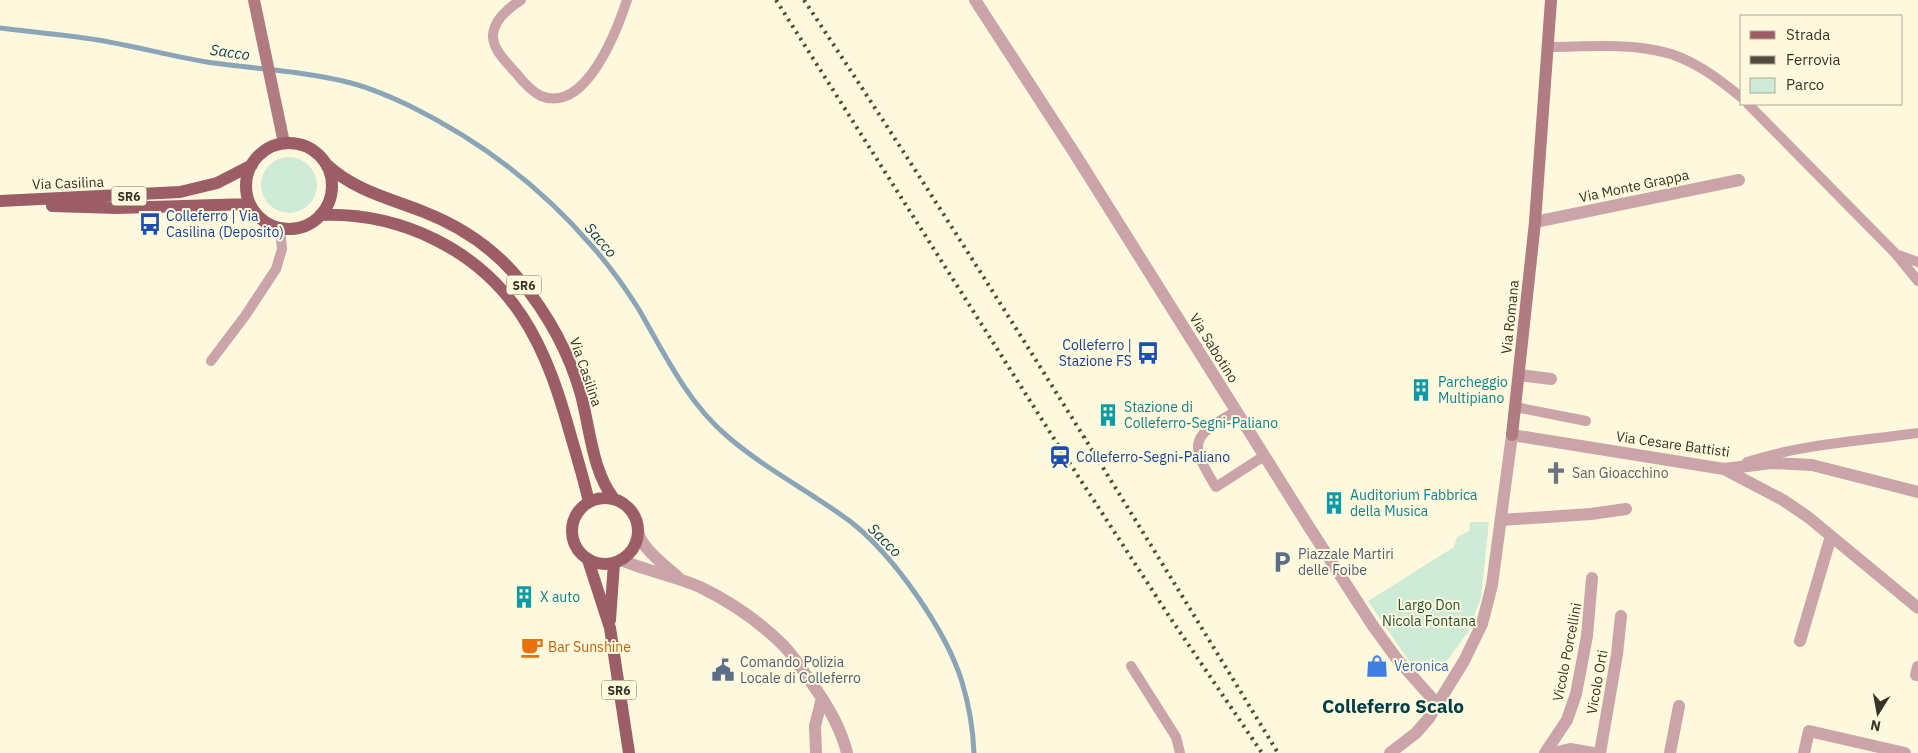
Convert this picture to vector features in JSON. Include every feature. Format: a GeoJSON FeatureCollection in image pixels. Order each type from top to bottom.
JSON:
{"type":"FeatureCollection","features":[{"type":"Feature","properties":{"kind":"main road"},"geometry":{"type":"LineString","coordinates":[[284,143],[297,144],[309,148],[319,155],[326,164],[331,177],[332,191],[328,204],[320,215],[309,224],[295,228],[280,228],[268,223],[257,215],[250,204],[246,191],[247,177],[252,165],[260,154],[271,147],[284,143]]}},
{"type":"Feature","properties":{"kind":"main road","name":"Via Casilina"},"geometry":{"type":"LineString","coordinates":[[326,164],[358,187],[425,213],[469,235],[503,261],[519,279],[546,315],[569,359],[581,394],[606,488],[614,499],[630,508],[635,516],[638,534]]}},
{"type":"Feature","properties":{"kind":"main road","name":"Via Casilina"},"geometry":{"type":"LineString","coordinates":[[0,201],[180,192],[217,183],[252,165]]}},
{"type":"Feature","properties":{"kind":"main road","name":"Via Casilina"},"geometry":{"type":"LineString","coordinates":[[0,201],[88,208],[250,204]]}},
{"type":"Feature","properties":{"kind":"main road","name":"SR6"},"geometry":{"type":"LineString","coordinates":[[320,215],[340,214],[372,218],[414,230],[436,240],[463,256],[505,294],[530,330],[550,370],[561,401],[588,502],[574,520],[572,531],[574,542],[579,552],[588,560],[610,628],[629,753]]}},
{"type":"Feature","properties":{"kind":"main road"},"geometry":{"type":"LineString","coordinates":[[588,502],[605,498],[614,499]]}},
{"type":"Feature","properties":{"kind":"main road"},"geometry":{"type":"LineString","coordinates":[[588,560],[596,563],[618,562],[630,554],[636,544],[638,534]]}},
{"type":"Feature","properties":{"kind":"main road","name":"SR6"},"geometry":{"type":"LineString","coordinates":[[610,628],[618,562]]}},
{"type":"Feature","properties":{"kind":"street"},"geometry":{"type":"LineString","coordinates":[[254,0],[284,143]]}},
{"type":"Feature","properties":{"kind":"street","name":"Via Sabotino"},"geometry":{"type":"LineString","coordinates":[[975,0],[1075,154],[1308,527],[1383,641],[1438,705]]}},
{"type":"Feature","properties":{"kind":"street","name":"Via Romana"},"geometry":{"type":"LineString","coordinates":[[1390,753],[1419,730],[1438,705],[1469,652],[1482,624],[1490,596],[1512,435],[1535,222],[1551,0]]}},
{"type":"Feature","properties":{"kind":"street","name":"Via Monte Grappa"},"geometry":{"type":"LineString","coordinates":[[1535,222],[1739,180]]}},
{"type":"Feature","properties":{"kind":"street"},"geometry":{"type":"LineString","coordinates":[[1519,375],[1551,379]]}},
{"type":"Feature","properties":{"kind":"street","name":"Via Cesare Battisti"},"geometry":{"type":"LineString","coordinates":[[1512,435],[1724,469],[1771,463],[1798,463],[1829,468],[1918,492]]}},
{"type":"Feature","properties":{"kind":"street"},"geometry":{"type":"LineString","coordinates":[[1724,469],[1783,500],[1831,536],[1918,608]]}},
{"type":"Feature","properties":{"kind":"street"},"geometry":{"type":"LineString","coordinates":[[1501,520],[1591,514],[1626,509]]}},
{"type":"Feature","properties":{"kind":"street"},"geometry":{"type":"LineString","coordinates":[[638,534],[655,556],[681,579]]}},
{"type":"Feature","properties":{"kind":"street"},"geometry":{"type":"LineString","coordinates":[[1800,641],[1831,536]]}},
{"type":"Feature","properties":{"kind":"street"},"geometry":{"type":"LineString","coordinates":[[618,562],[681,579],[727,602],[764,627],[790,653],[822,698],[839,730],[847,753]]}},
{"type":"Feature","properties":{"kind":"street","name":"Vicolo Porcellini"},"geometry":{"type":"LineString","coordinates":[[1545,753],[1566,720],[1576,694],[1587,636],[1592,578]]}},
{"type":"Feature","properties":{"kind":"street","name":"Vicolo Orti"},"geometry":{"type":"LineString","coordinates":[[1600,753],[1618,654],[1621,616]]}},
{"type":"Feature","properties":{"kind":"street"},"geometry":{"type":"LineString","coordinates":[[816,753],[815,726],[822,698]]}},
{"type":"Feature","properties":{"kind":"street"},"geometry":{"type":"LineString","coordinates":[[1670,753],[1679,706]]}},
{"type":"Feature","properties":{"kind":"street"},"geometry":{"type":"LineString","coordinates":[[1804,753],[1809,731],[1905,753]]}},
{"type":"Feature","properties":{"kind":"street"},"geometry":{"type":"LineString","coordinates":[[1554,753],[1570,751],[1593,753]]}},
{"type":"Feature","properties":{"kind":"lane"},"geometry":{"type":"LineString","coordinates":[[521,0],[498,22],[493,32],[494,43],[505,60],[530,89],[542,96],[553,98],[564,96],[576,90],[594,72],[611,40],[627,0]]}},
{"type":"Feature","properties":{"kind":"lane"},"geometry":{"type":"LineString","coordinates":[[1548,47],[1634,48],[1660,51],[1684,59],[1704,70],[1740,97]]}},
{"type":"Feature","properties":{"kind":"lane"},"geometry":{"type":"LineString","coordinates":[[1749,105],[1895,254],[1918,281]]}},
{"type":"Feature","properties":{"kind":"lane"},"geometry":{"type":"LineString","coordinates":[[211,361],[245,316],[276,269],[282,249],[280,228]]}},
{"type":"Feature","properties":{"kind":"lane"},"geometry":{"type":"LineString","coordinates":[[1895,254],[1918,262]]}},
{"type":"Feature","properties":{"kind":"lane"},"geometry":{"type":"LineString","coordinates":[[1515,407],[1586,421]]}},
{"type":"Feature","properties":{"kind":"lane"},"geometry":{"type":"LineString","coordinates":[[1236,411],[1212,425],[1202,435],[1198,449],[1199,457],[1206,471],[1216,487],[1264,456]]}},
{"type":"Feature","properties":{"kind":"lane"},"geometry":{"type":"LineString","coordinates":[[1724,469],[1795,449],[1918,433]]}},
{"type":"Feature","properties":{"kind":"lane"},"geometry":{"type":"LineString","coordinates":[[1131,666],[1176,737],[1180,753]]}},
{"type":"Feature","properties":{"kind":"green space"},"geometry":{"type":"Polygon","coordinates":[[[283,157],[295,157],[309,165],[317,179],[315,196],[309,205],[295,213],[283,213],[273,208],[266,201],[261,191],[261,179],[266,169],[273,162],[283,157]]]}},
{"type":"Feature","properties":{"kind":"green space","name":"Largo Don Nicola Fontana"},"geometry":{"type":"Polygon","coordinates":[[[1470,522],[1489,522],[1481,598],[1468,632],[1444,665],[1413,667],[1368,601],[1454,547],[1457,537],[1469,531],[1470,522]]]}},
{"type":"Feature","properties":{"kind":"waterway","name":"Sacco"},"geometry":{"type":"LineString","coordinates":[[0,28],[98,40],[207,62],[309,74],[352,83],[369,88],[436,119],[508,166],[572,224],[604,260],[638,308],[677,376],[713,423],[772,470],[851,522],[884,554],[901,574],[931,617],[954,662],[969,708],[974,753]]}},
{"type":"Feature","properties":{"kind":"railway"},"geometry":{"type":"LineString","coordinates":[[776,0],[1065,456],[1169,616],[1262,753]]}},
{"type":"Feature","properties":{"kind":"railway"},"geometry":{"type":"LineString","coordinates":[[804,0],[926,186],[1045,374],[1278,753]]}},
{"type":"Feature","properties":{"kind":"place","name":"Colleferro | Via Casilina (Deposito)"},"geometry":{"type":"Point","coordinates":[150,224]}},
{"type":"Feature","properties":{"kind":"place","name":"Colleferro | Stazione FS"},"geometry":{"type":"Point","coordinates":[1148,353]}},
{"type":"Feature","properties":{"kind":"place","name":"Parcheggio Multipiano"},"geometry":{"type":"Point","coordinates":[1421,390]}},
{"type":"Feature","properties":{"kind":"place","name":"Stazione di Colleferro-Segni-Paliano"},"geometry":{"type":"Point","coordinates":[1108,415]}},
{"type":"Feature","properties":{"kind":"place","name":"Colleferro-Segni-Paliano"},"geometry":{"type":"Point","coordinates":[1060,457]}},
{"type":"Feature","properties":{"kind":"place","name":"San Gioacchino"},"geometry":{"type":"Point","coordinates":[1556,473]}},
{"type":"Feature","properties":{"kind":"place","name":"Auditorium Fabbrica della Musica"},"geometry":{"type":"Point","coordinates":[1334,503]}},
{"type":"Feature","properties":{"kind":"place","name":"Piazzale Martiri delle Foibe"},"geometry":{"type":"Point","coordinates":[1282,562]}},
{"type":"Feature","properties":{"kind":"place","name":"X auto"},"geometry":{"type":"Point","coordinates":[524,597]}},
{"type":"Feature","properties":{"kind":"place","name":"Bar Sunshine"},"geometry":{"type":"Point","coordinates":[532,647]}},
{"type":"Feature","properties":{"kind":"place","name":"Veronica"},"geometry":{"type":"Point","coordinates":[1377,666]}},
{"type":"Feature","properties":{"kind":"place","name":"Comando Polizia Locale di Colleferro"},"geometry":{"type":"Point","coordinates":[723,670]}},
{"type":"Feature","properties":{"kind":"district","name":"Colleferro Scalo"},"geometry":{"type":"Point","coordinates":[1393,706]}}]}
